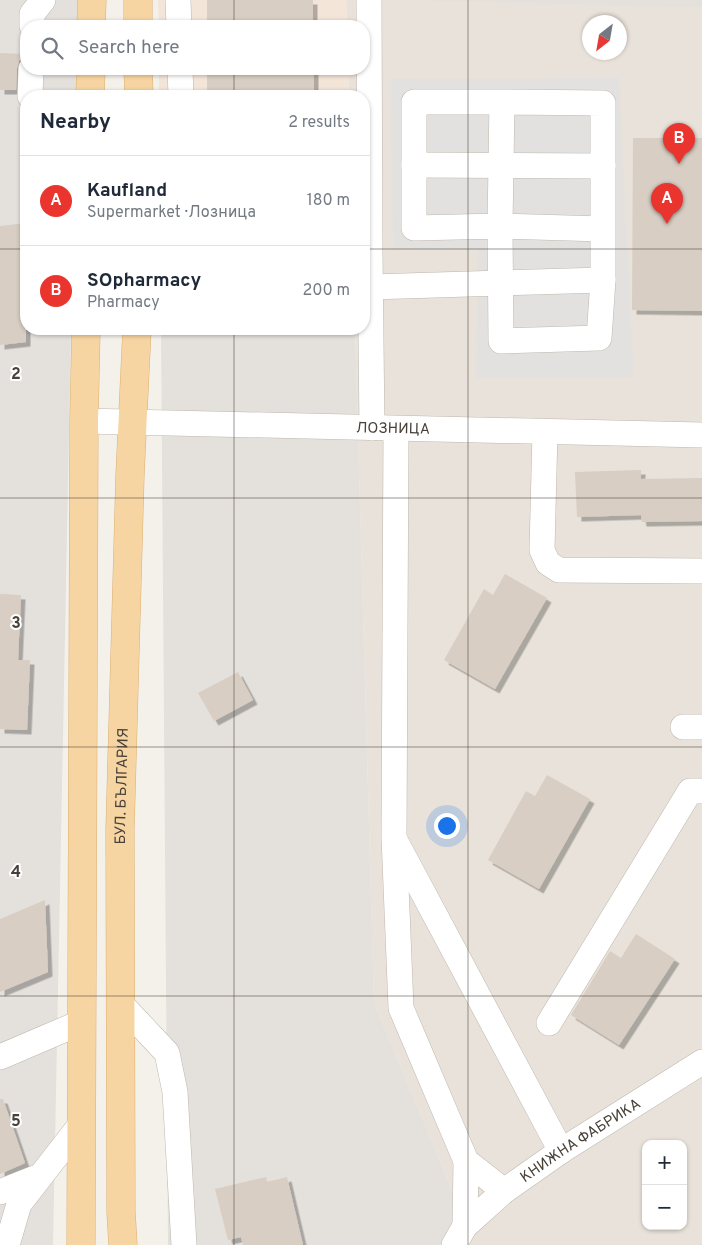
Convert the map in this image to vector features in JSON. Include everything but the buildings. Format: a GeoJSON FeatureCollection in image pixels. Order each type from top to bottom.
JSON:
{"type":"FeatureCollection","features":[{"type":"Feature","properties":{"kind":"main road"},"geometry":{"type":"LineString","coordinates":[[92,0],[92,20]]}},
{"type":"Feature","properties":{"kind":"main road"},"geometry":{"type":"LineString","coordinates":[[138,0],[138,20]]}},
{"type":"Feature","properties":{"kind":"main road"},"geometry":{"type":"LineString","coordinates":[[90,90],[91,75]]}},
{"type":"Feature","properties":{"kind":"main road"},"geometry":{"type":"LineString","coordinates":[[138,75],[138,90]]}},
{"type":"Feature","properties":{"kind":"main road"},"geometry":{"type":"LineString","coordinates":[[81,1245],[86,335]]}},
{"type":"Feature","properties":{"kind":"main road","name":"БУЛ. БЪЛГАРИЯ"},"geometry":{"type":"LineString","coordinates":[[123,1245],[121,1212],[120,830],[129,485],[137,335]]}},
{"type":"Feature","properties":{"kind":"street"},"geometry":{"type":"LineString","coordinates":[[32,20],[32,14],[43,0]]}},
{"type":"Feature","properties":{"kind":"street"},"geometry":{"type":"LineString","coordinates":[[178,0],[178,20]]}},
{"type":"Feature","properties":{"kind":"street"},"geometry":{"type":"LineString","coordinates":[[369,0],[369,20]]}},
{"type":"Feature","properties":{"kind":"street"},"geometry":{"type":"LineString","coordinates":[[30,90],[31,75]]}},
{"type":"Feature","properties":{"kind":"street"},"geometry":{"type":"LineString","coordinates":[[180,75],[181,90]]}},
{"type":"Feature","properties":{"kind":"street"},"geometry":{"type":"LineString","coordinates":[[368,75],[368,90]]}},
{"type":"Feature","properties":{"kind":"street"},"geometry":{"type":"LineString","coordinates":[[502,102],[500,226],[502,341],[599,338],[603,280],[603,229],[603,103],[502,102],[414,102],[414,228],[500,226],[603,229]]}},
{"type":"Feature","properties":{"kind":"street"},"geometry":{"type":"LineString","coordinates":[[414,165],[603,166]]}},
{"type":"Feature","properties":{"kind":"street"},"geometry":{"type":"LineString","coordinates":[[460,1235],[466,1161],[400,1008],[384,428],[370,287],[603,280]]}},
{"type":"Feature","properties":{"kind":"street","name":"ЛОЗНИЦА"},"geometry":{"type":"LineString","coordinates":[[84,421],[702,436]]}},
{"type":"Feature","properties":{"kind":"street"},"geometry":{"type":"LineString","coordinates":[[545,432],[542,550],[548,563],[559,570],[702,570]]}},
{"type":"Feature","properties":{"kind":"street"},"geometry":{"type":"LineString","coordinates":[[549,1023],[690,791],[702,791]]}},
{"type":"Feature","properties":{"kind":"street"},"geometry":{"type":"LineString","coordinates":[[394,837],[561,1151]]}},
{"type":"Feature","properties":{"kind":"street"},"geometry":{"type":"LineString","coordinates":[[121,1004],[167,1053],[175,1092],[184,1245]]}},
{"type":"Feature","properties":{"kind":"street"},"geometry":{"type":"LineString","coordinates":[[0,1057],[82,1022]]}},
{"type":"Feature","properties":{"kind":"street","name":"КНИЖНА ФАБРИКА"},"geometry":{"type":"LineString","coordinates":[[460,1235],[504,1191],[561,1151],[702,1062]]}},
{"type":"Feature","properties":{"kind":"street"},"geometry":{"type":"LineString","coordinates":[[7,1245],[19,1204],[82,1123]]}},
{"type":"Feature","properties":{"kind":"street"},"geometry":{"type":"LineString","coordinates":[[466,1161],[504,1191]]}},
{"type":"Feature","properties":{"kind":"street"},"geometry":{"type":"LineString","coordinates":[[0,1192],[40,1176]]}},
{"type":"Feature","properties":{"kind":"shaded area"},"geometry":{"type":"Polygon","coordinates":[[[0,0],[78,0],[77,20],[20,20],[20,75],[76,75],[76,90],[20,90],[20,335],[71,335],[53,1245],[0,1245],[0,0]]]}},
{"type":"Feature","properties":{"kind":"shaded area"},"geometry":{"type":"Polygon","coordinates":[[[158,0],[346,0],[347,20],[159,20],[158,0]]]}},
{"type":"Feature","properties":{"kind":"shaded area"},"geometry":{"type":"Polygon","coordinates":[[[346,0],[702,0],[702,1245],[459,1245],[459,1207],[374,1003],[355,335],[370,335],[370,90],[349,90],[348,75],[370,75],[370,20],[347,20],[346,0]]]}},
{"type":"Feature","properties":{"kind":"shaded area"},"geometry":{"type":"Polygon","coordinates":[[[407,0],[702,0],[702,7],[407,0]]]}},
{"type":"Feature","properties":{"kind":"shaded area"},"geometry":{"type":"Polygon","coordinates":[[[159,75],[348,75],[349,90],[159,90],[159,75]]]}},
{"type":"Feature","properties":{"kind":"shaded area"},"geometry":{"type":"Polygon","coordinates":[[[619,78],[634,378],[476,378],[478,249],[393,249],[390,79],[619,78]]]}},
{"type":"Feature","properties":{"kind":"shaded area"},"geometry":{"type":"Polygon","coordinates":[[[161,335],[355,335],[374,1003],[459,1207],[459,1245],[168,1245],[161,335]]]}},
{"type":"Feature","properties":{"kind":"place","name":"SOpharmacy"},"geometry":{"type":"Point","coordinates":[679,164]}},
{"type":"Feature","properties":{"kind":"place","name":"Kaufland"},"geometry":{"type":"Point","coordinates":[667,224]}}]}
